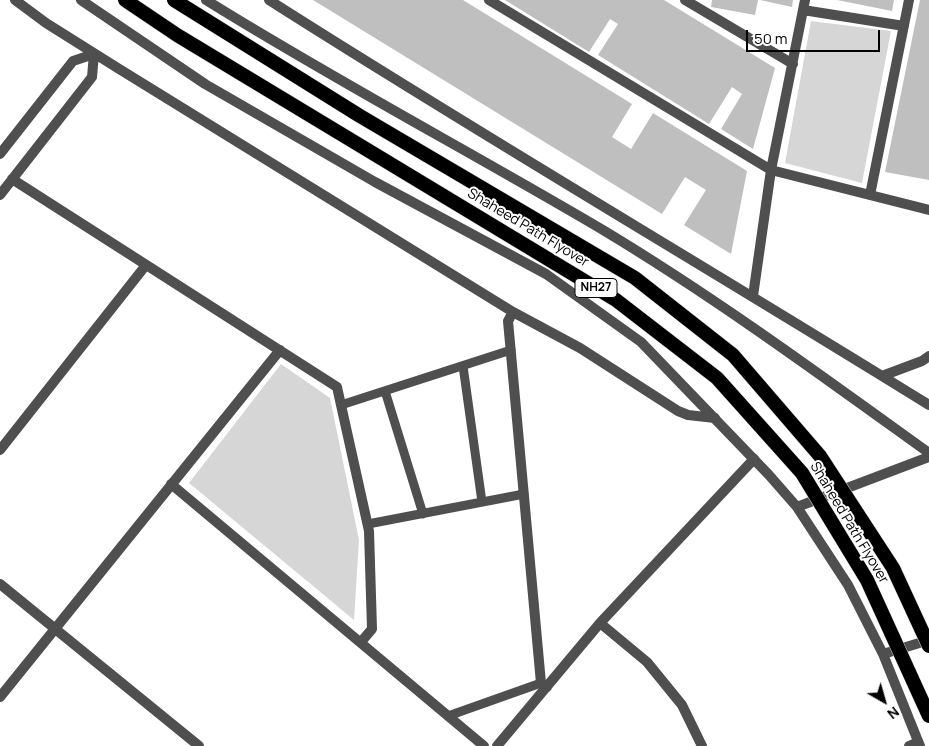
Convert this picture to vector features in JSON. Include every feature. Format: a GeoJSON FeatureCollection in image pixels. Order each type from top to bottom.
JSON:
{"type":"FeatureCollection","features":[{"type":"Feature","properties":{"kind":"highway","name":"Shaheed Path Flyover"},"geometry":{"type":"LineString","coordinates":[[125,0],[177,35],[616,300],[717,378],[802,473],[867,580],[929,716]]}},
{"type":"Feature","properties":{"kind":"highway","name":"Shaheed Path Flyover"},"geometry":{"type":"LineString","coordinates":[[174,0],[360,116],[635,278],[733,355],[820,456],[893,568],[929,646]]}},
{"type":"Feature","properties":{"kind":"street"},"geometry":{"type":"LineString","coordinates":[[15,0],[94,54],[513,312],[580,348],[678,411],[688,415],[715,418]]}},
{"type":"Feature","properties":{"kind":"street"},"geometry":{"type":"LineString","coordinates":[[81,0],[205,84],[375,182],[546,274],[641,342],[754,458],[797,507],[848,585],[883,654],[916,744]]}},
{"type":"Feature","properties":{"kind":"street"},"geometry":{"type":"LineString","coordinates":[[206,0],[292,54],[604,231],[727,308],[929,453]]}},
{"type":"Feature","properties":{"kind":"street"},"geometry":{"type":"LineString","coordinates":[[269,0],[287,5],[380,71],[753,296],[929,405]]}},
{"type":"Feature","properties":{"kind":"street"},"geometry":{"type":"LineString","coordinates":[[489,0],[771,170],[929,210]]}},
{"type":"Feature","properties":{"kind":"street"},"geometry":{"type":"LineString","coordinates":[[685,0],[701,5],[793,64]]}},
{"type":"Feature","properties":{"kind":"street"},"geometry":{"type":"LineString","coordinates":[[870,195],[909,0]]}},
{"type":"Feature","properties":{"kind":"street"},"geometry":{"type":"LineString","coordinates":[[753,296],[771,170],[804,5],[904,26]]}},
{"type":"Feature","properties":{"kind":"street"},"geometry":{"type":"LineString","coordinates":[[0,154],[73,61],[94,54]]}},
{"type":"Feature","properties":{"kind":"street"},"geometry":{"type":"LineString","coordinates":[[0,195],[92,77],[94,54]]}},
{"type":"Feature","properties":{"kind":"street"},"geometry":{"type":"LineString","coordinates":[[12,180],[337,387],[368,524],[372,629],[361,642]]}},
{"type":"Feature","properties":{"kind":"street"},"geometry":{"type":"LineString","coordinates":[[0,450],[146,265]]}},
{"type":"Feature","properties":{"kind":"street"},"geometry":{"type":"LineString","coordinates":[[513,312],[508,321],[544,685]]}},
{"type":"Feature","properties":{"kind":"street"},"geometry":{"type":"LineString","coordinates":[[0,697],[280,350]]}},
{"type":"Feature","properties":{"kind":"street"},"geometry":{"type":"LineString","coordinates":[[882,376],[922,361],[929,356]]}},
{"type":"Feature","properties":{"kind":"street"},"geometry":{"type":"LineString","coordinates":[[797,507],[929,457]]}},
{"type":"Feature","properties":{"kind":"street"},"geometry":{"type":"LineString","coordinates":[[497,746],[544,685],[754,458]]}},
{"type":"Feature","properties":{"kind":"street"},"geometry":{"type":"LineString","coordinates":[[171,484],[484,746]]}},
{"type":"Feature","properties":{"kind":"street"},"geometry":{"type":"LineString","coordinates":[[0,584],[199,746]]}},
{"type":"Feature","properties":{"kind":"street"},"geometry":{"type":"LineString","coordinates":[[600,624],[647,662],[682,705],[702,746]]}},
{"type":"Feature","properties":{"kind":"street"},"geometry":{"type":"LineString","coordinates":[[883,654],[929,640]]}},
{"type":"Feature","properties":{"kind":"lane"},"geometry":{"type":"LineString","coordinates":[[341,405],[511,350]]}},
{"type":"Feature","properties":{"kind":"lane"},"geometry":{"type":"LineString","coordinates":[[463,366],[482,502]]}},
{"type":"Feature","properties":{"kind":"lane"},"geometry":{"type":"LineString","coordinates":[[385,391],[423,514]]}},
{"type":"Feature","properties":{"kind":"lane"},"geometry":{"type":"LineString","coordinates":[[368,524],[524,494]]}},
{"type":"Feature","properties":{"kind":"lane"},"geometry":{"type":"LineString","coordinates":[[448,716],[544,685]]}},
{"type":"Feature","properties":{"kind":"shaded area"},"geometry":{"type":"Polygon","coordinates":[[[811,21],[891,31],[862,183],[785,163],[811,21]]]}},
{"type":"Feature","properties":{"kind":"shaded area"},"geometry":{"type":"Polygon","coordinates":[[[281,364],[330,398],[359,540],[354,620],[189,483],[281,364]]]}},
{"type":"Feature","properties":{"kind":"building"},"geometry":{"type":"Polygon","coordinates":[[[313,0],[463,0],[632,104],[612,137],[631,149],[653,113],[747,171],[731,254],[684,225],[706,190],[685,177],[662,214],[313,0]]]}},
{"type":"Feature","properties":{"kind":"building"},"geometry":{"type":"Polygon","coordinates":[[[505,0],[664,0],[775,68],[753,149],[721,129],[742,94],[732,87],[709,124],[598,55],[618,24],[610,19],[589,52],[505,0]]]}},
{"type":"Feature","properties":{"kind":"building"},"geometry":{"type":"Polygon","coordinates":[[[712,0],[758,0],[755,15],[711,7],[712,0]]]}},
{"type":"Feature","properties":{"kind":"building"},"geometry":{"type":"Polygon","coordinates":[[[760,0],[793,0],[792,7],[760,0]]]}},
{"type":"Feature","properties":{"kind":"building"},"geometry":{"type":"Polygon","coordinates":[[[837,0],[894,0],[892,11],[837,0]]]}},
{"type":"Feature","properties":{"kind":"building"},"geometry":{"type":"Polygon","coordinates":[[[920,0],[929,0],[929,180],[885,172],[920,0]]]}}]}
